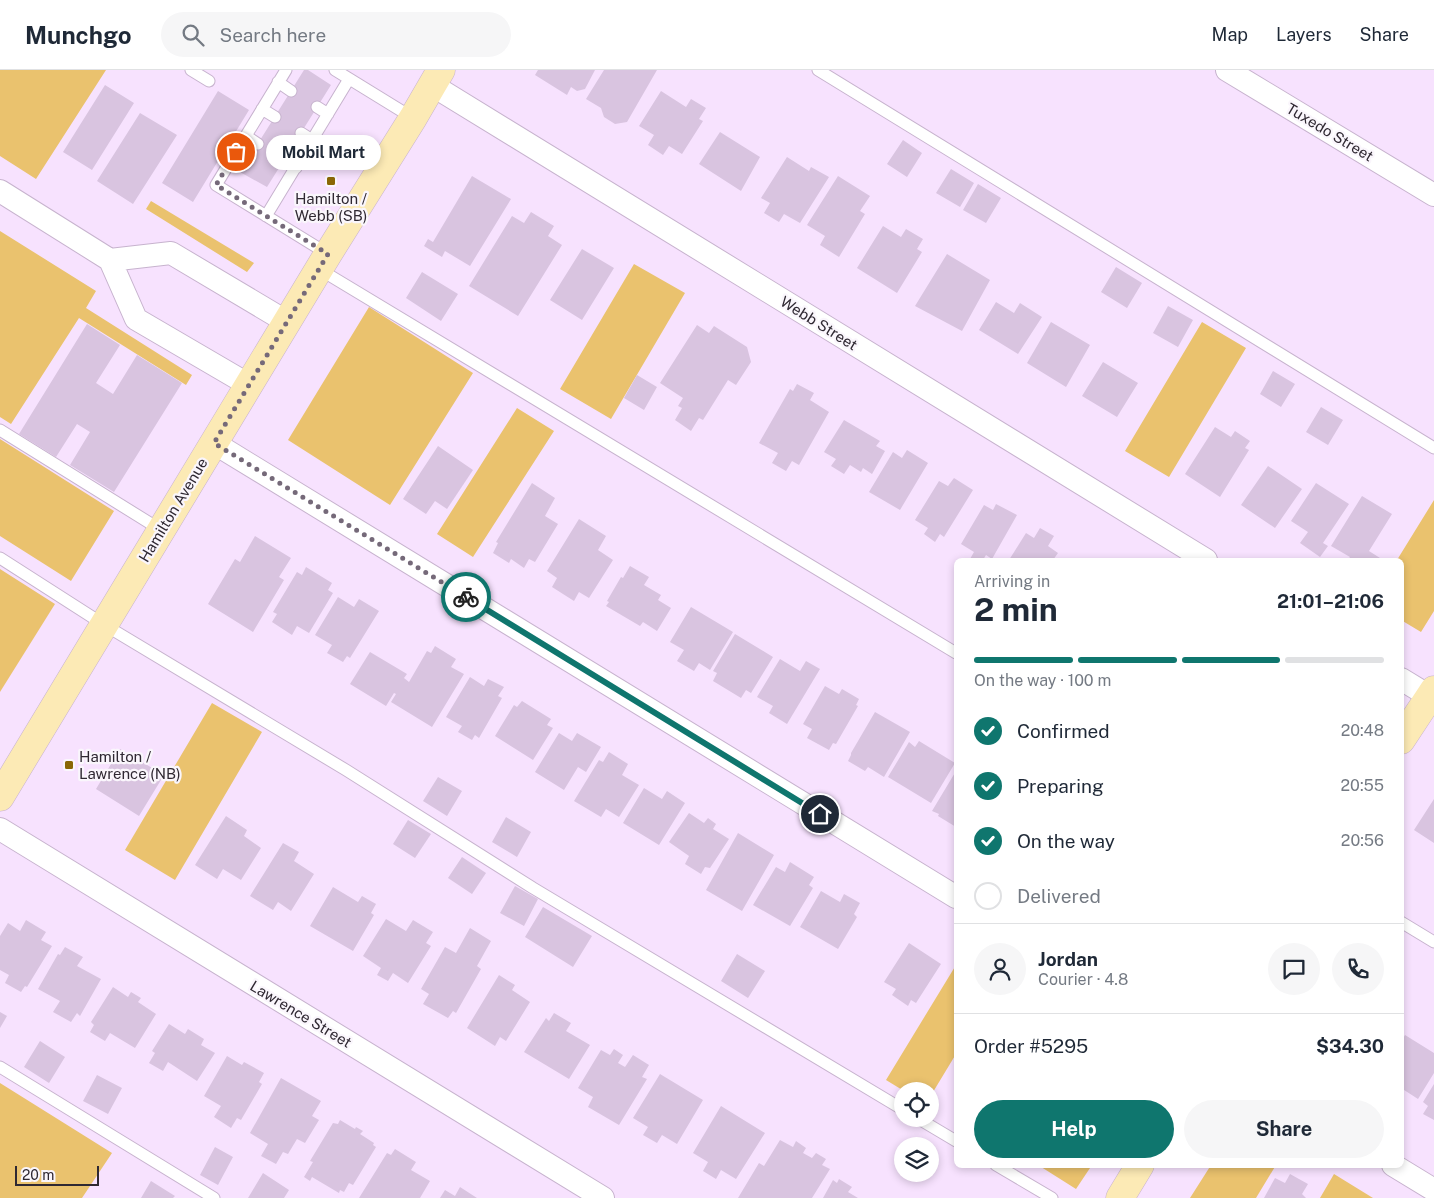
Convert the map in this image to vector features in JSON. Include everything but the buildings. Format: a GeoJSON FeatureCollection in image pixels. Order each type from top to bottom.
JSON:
{"type":"FeatureCollection","features":[{"type":"Feature","properties":{"kind":"main road","name":"Hamilton Avenue"},"geometry":{"type":"LineString","coordinates":[[0,797],[103,624],[436,78]]}},
{"type":"Feature","properties":{"kind":"main road"},"geometry":{"type":"LineString","coordinates":[[1404,736],[1433,695]]}},
{"type":"Feature","properties":{"kind":"main road"},"geometry":{"type":"LineString","coordinates":[[1120,1198],[1138,1168]]}},
{"type":"Feature","properties":{"kind":"street","name":"Tuxedo Street"},"geometry":{"type":"LineString","coordinates":[[1227,70],[1434,195]]}},
{"type":"Feature","properties":{"kind":"street","name":"Webb Street"},"geometry":{"type":"LineString","coordinates":[[436,78],[1203,558]]}},
{"type":"Feature","properties":{"kind":"street"},"geometry":{"type":"LineString","coordinates":[[0,191],[110,260],[136,319],[249,385]]}},
{"type":"Feature","properties":{"kind":"street"},"geometry":{"type":"LineString","coordinates":[[110,260],[171,253],[287,322]]}},
{"type":"Feature","properties":{"kind":"street"},"geometry":{"type":"LineString","coordinates":[[214,443],[954,896]]}},
{"type":"Feature","properties":{"kind":"street"},"geometry":{"type":"LineString","coordinates":[[1404,681],[1433,695]]}},
{"type":"Feature","properties":{"kind":"street","name":"Lawrence Street"},"geometry":{"type":"LineString","coordinates":[[0,829],[603,1198]]}},
{"type":"Feature","properties":{"kind":"street"},"geometry":{"type":"LineString","coordinates":[[1398,1168],[1434,1190]]}},
{"type":"Feature","properties":{"kind":"lane"},"geometry":{"type":"LineString","coordinates":[[191,70],[209,81]]}},
{"type":"Feature","properties":{"kind":"lane"},"geometry":{"type":"LineString","coordinates":[[286,70],[216,185],[266,216],[324,262],[954,652]]}},
{"type":"Feature","properties":{"kind":"lane"},"geometry":{"type":"LineString","coordinates":[[335,70],[413,118]]}},
{"type":"Feature","properties":{"kind":"lane"},"geometry":{"type":"LineString","coordinates":[[818,70],[1434,448]]}},
{"type":"Feature","properties":{"kind":"lane"},"geometry":{"type":"LineString","coordinates":[[266,216],[349,79]]}},
{"type":"Feature","properties":{"kind":"lane"},"geometry":{"type":"LineString","coordinates":[[278,82],[291,91]]}},
{"type":"Feature","properties":{"kind":"lane"},"geometry":{"type":"LineString","coordinates":[[317,107],[328,114]]}},
{"type":"Feature","properties":{"kind":"lane"},"geometry":{"type":"LineString","coordinates":[[262,109],[275,117]]}},
{"type":"Feature","properties":{"kind":"lane"},"geometry":{"type":"LineString","coordinates":[[301,133],[312,140]]}},
{"type":"Feature","properties":{"kind":"lane"},"geometry":{"type":"LineString","coordinates":[[246,136],[258,144]]}},
{"type":"Feature","properties":{"kind":"lane"},"geometry":{"type":"LineString","coordinates":[[284,160],[296,168]]}},
{"type":"Feature","properties":{"kind":"lane"},"geometry":{"type":"LineString","coordinates":[[0,430],[161,530]]}},
{"type":"Feature","properties":{"kind":"lane"},"geometry":{"type":"LineString","coordinates":[[0,558],[103,624],[346,770],[533,888],[894,1104]]}},
{"type":"Feature","properties":{"kind":"lane"},"geometry":{"type":"LineString","coordinates":[[1404,924],[1434,942]]}},
{"type":"Feature","properties":{"kind":"lane"},"geometry":{"type":"LineString","coordinates":[[0,1067],[214,1198]]}},
{"type":"Feature","properties":{"kind":"lane"},"geometry":{"type":"LineString","coordinates":[[932,1127],[954,1140]]}},
{"type":"Feature","properties":{"kind":"lane"},"geometry":{"type":"LineString","coordinates":[[1001,1168],[1052,1198]]}},
{"type":"Feature","properties":{"kind":"shaded area"},"geometry":{"type":"Polygon","coordinates":[[[0,70],[106,70],[36,179],[0,156],[0,70]]]}},
{"type":"Feature","properties":{"kind":"shaded area"},"geometry":{"type":"Polygon","coordinates":[[[151,201],[254,263],[247,272],[146,209],[151,201]]]}},
{"type":"Feature","properties":{"kind":"shaded area"},"geometry":{"type":"Polygon","coordinates":[[[0,231],[96,291],[86,308],[192,375],[186,385],[79,318],[11,424],[0,417],[0,231]]]}},
{"type":"Feature","properties":{"kind":"shaded area"},"geometry":{"type":"Polygon","coordinates":[[[634,264],[685,293],[611,419],[560,389],[634,264]]]}},
{"type":"Feature","properties":{"kind":"shaded area"},"geometry":{"type":"Polygon","coordinates":[[[369,307],[473,373],[390,505],[288,440],[369,307]]]}},
{"type":"Feature","properties":{"kind":"shaded area"},"geometry":{"type":"Polygon","coordinates":[[[1202,322],[1246,348],[1169,477],[1125,451],[1202,322]]]}},
{"type":"Feature","properties":{"kind":"shaded area"},"geometry":{"type":"Polygon","coordinates":[[[517,408],[554,431],[473,557],[437,534],[517,408]]]}},
{"type":"Feature","properties":{"kind":"shaded area"},"geometry":{"type":"Polygon","coordinates":[[[0,439],[114,511],[71,581],[0,536],[0,439]]]}},
{"type":"Feature","properties":{"kind":"shaded area"},"geometry":{"type":"Polygon","coordinates":[[[1434,500],[1434,611],[1421,632],[1404,622],[1404,558],[1398,558],[1434,500]]]}},
{"type":"Feature","properties":{"kind":"shaded area"},"geometry":{"type":"Polygon","coordinates":[[[0,569],[55,604],[0,692],[0,569]]]}},
{"type":"Feature","properties":{"kind":"shaded area"},"geometry":{"type":"Polygon","coordinates":[[[212,703],[262,732],[175,880],[125,850],[212,703]]]}},
{"type":"Feature","properties":{"kind":"shaded area"},"geometry":{"type":"Polygon","coordinates":[[[954,968],[954,1057],[939,1082],[894,1082],[894,1085],[886,1080],[954,968]]]}},
{"type":"Feature","properties":{"kind":"shaded area"},"geometry":{"type":"Polygon","coordinates":[[[0,1083],[112,1153],[82,1198],[0,1198],[0,1083]]]}},
{"type":"Feature","properties":{"kind":"shaded area"},"geometry":{"type":"Polygon","coordinates":[[[1043,1168],[1090,1168],[1076,1189],[1043,1168]]]}},
{"type":"Feature","properties":{"kind":"shaded area"},"geometry":{"type":"Polygon","coordinates":[[[1209,1168],[1274,1168],[1256,1198],[1190,1198],[1209,1168]]]}},
{"type":"Feature","properties":{"kind":"shaded area"},"geometry":{"type":"Polygon","coordinates":[[[1334,1174],[1373,1198],[1320,1198],[1334,1174]]]}},
{"type":"Feature","properties":{"kind":"way so far"},"geometry":{"type":"LineString","coordinates":[[236,152],[216,185],[328,254],[214,443],[466,597]]}},
{"type":"Feature","properties":{"kind":"place","name":"Mobil Mart"},"geometry":{"type":"Point","coordinates":[236,152]}},
{"type":"Feature","properties":{"kind":"place","name":"Hamilton / Webb (SB)"},"geometry":{"type":"Point","coordinates":[331,181]}},
{"type":"Feature","properties":{"kind":"place","name":"Hamilton / Lawrence (NB)"},"geometry":{"type":"Point","coordinates":[69,765]}},
{"type":"Feature","properties":{"kind":"route"},"geometry":{"type":"LineString","coordinates":[[466,597],[820,814]]}}]}
